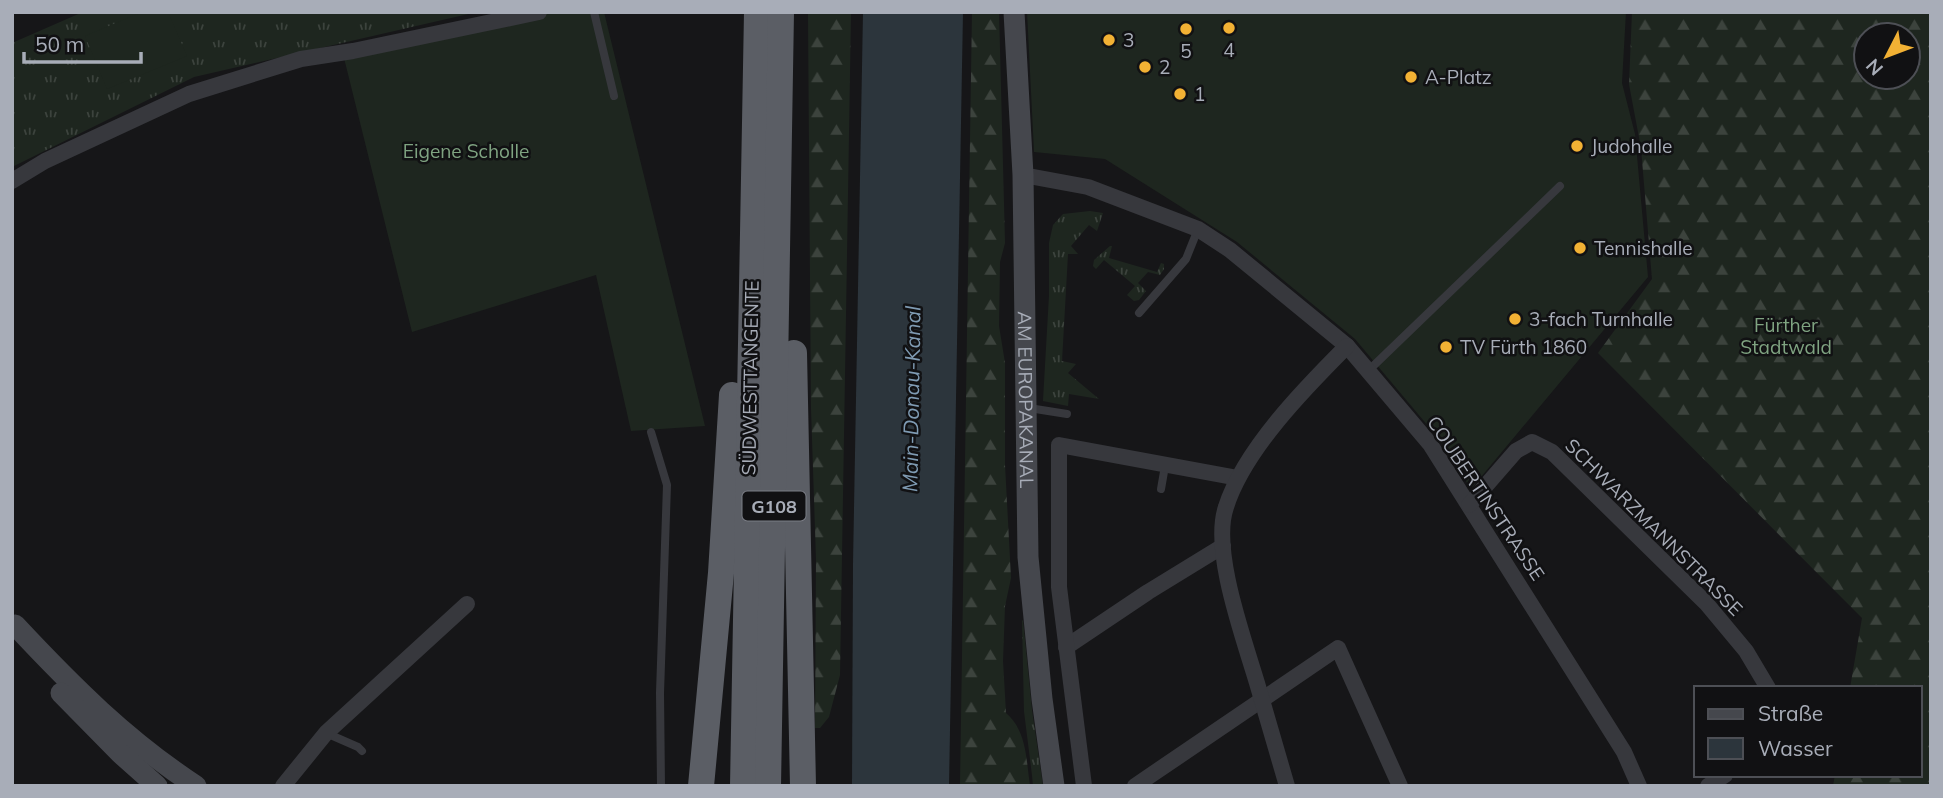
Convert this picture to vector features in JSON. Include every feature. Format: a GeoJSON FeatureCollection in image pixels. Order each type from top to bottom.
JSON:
{"type":"FeatureCollection","features":[{"type":"Feature","properties":{"kind":"highway","name":"SÜDWESTTANGENTE"},"geometry":{"type":"LineString","coordinates":[[743,786],[757,12]]}},
{"type":"Feature","properties":{"kind":"highway","name":"SÜDWESTTANGENTE"},"geometry":{"type":"LineString","coordinates":[[768,786],[781,12]]}},
{"type":"Feature","properties":{"kind":"highway"},"geometry":{"type":"LineString","coordinates":[[779,226],[793,317],[803,786]]}},
{"type":"Feature","properties":{"kind":"highway"},"geometry":{"type":"LineString","coordinates":[[701,786],[721,573],[733,389],[751,298]]}},
{"type":"Feature","properties":{"kind":"main road","name":"AM EUROPAKANAL"},"geometry":{"type":"LineString","coordinates":[[1014,12],[1023,175],[1028,557],[1042,699],[1054,786]]}},
{"type":"Feature","properties":{"kind":"main road"},"geometry":{"type":"LineString","coordinates":[[14,623],[63,696],[157,786]]}},
{"type":"Feature","properties":{"kind":"main road"},"geometry":{"type":"LineString","coordinates":[[14,623],[73,687],[132,741],[196,786]]}},
{"type":"Feature","properties":{"kind":"street"},"geometry":{"type":"LineString","coordinates":[[12,181],[45,161],[189,94],[301,59],[353,51],[539,12]]}},
{"type":"Feature","properties":{"kind":"street","name":"COUBERTINSTRASSE"},"geometry":{"type":"LineString","coordinates":[[1023,175],[1088,187],[1198,229],[1230,250],[1347,346],[1430,444],[1624,752],[1639,786]]}},
{"type":"Feature","properties":{"kind":"street"},"geometry":{"type":"LineString","coordinates":[[1287,786],[1228,583],[1223,546],[1225,509],[1238,478],[1267,435],[1347,346]]}},
{"type":"Feature","properties":{"kind":"street","name":"SCHWARZMANNSTRASSE"},"geometry":{"type":"LineString","coordinates":[[1469,505],[1516,451],[1532,442],[1552,452],[1706,603],[1746,651],[1767,686]]}},
{"type":"Feature","properties":{"kind":"street"},"geometry":{"type":"LineString","coordinates":[[1084,786],[1059,587],[1059,445],[1238,478]]}},
{"type":"Feature","properties":{"kind":"street"},"geometry":{"type":"LineString","coordinates":[[1066,647],[1147,592],[1223,546]]}},
{"type":"Feature","properties":{"kind":"street"},"geometry":{"type":"LineString","coordinates":[[283,786],[326,733],[467,604]]}},
{"type":"Feature","properties":{"kind":"street"},"geometry":{"type":"LineString","coordinates":[[1135,786],[1338,648],[1400,786]]}},
{"type":"Feature","properties":{"kind":"lane"},"geometry":{"type":"LineString","coordinates":[[594,12],[614,96]]}},
{"type":"Feature","properties":{"kind":"lane"},"geometry":{"type":"LineString","coordinates":[[1368,372],[1560,186]]}},
{"type":"Feature","properties":{"kind":"lane"},"geometry":{"type":"LineString","coordinates":[[1139,313],[1186,259],[1198,229]]}},
{"type":"Feature","properties":{"kind":"lane"},"geometry":{"type":"LineString","coordinates":[[1026,407],[1067,414]]}},
{"type":"Feature","properties":{"kind":"lane"},"geometry":{"type":"LineString","coordinates":[[651,432],[667,485],[660,693],[661,786]]}},
{"type":"Feature","properties":{"kind":"lane"},"geometry":{"type":"LineString","coordinates":[[1161,489],[1165,466]]}},
{"type":"Feature","properties":{"kind":"lane"},"geometry":{"type":"LineString","coordinates":[[326,733],[362,751]]}},
{"type":"Feature","properties":{"kind":"green space"},"geometry":{"type":"Polygon","coordinates":[[[83,12],[477,12],[194,77],[12,167],[12,43],[83,12]]]}},
{"type":"Feature","properties":{"kind":"green space"},"geometry":{"type":"Polygon","coordinates":[[[142,12],[168,12],[187,56],[107,89],[85,36],[142,12]]]}},
{"type":"Feature","properties":{"kind":"green space","name":"Eigene Scholle"},"geometry":{"type":"Polygon","coordinates":[[[527,12],[604,12],[705,426],[631,431],[596,275],[412,332],[344,58],[527,12]]]}},
{"type":"Feature","properties":{"kind":"green space"},"geometry":{"type":"Polygon","coordinates":[[[808,12],[851,12],[840,675],[829,717],[820,728],[815,728],[816,559],[811,408],[808,12]]]}},
{"type":"Feature","properties":{"kind":"green space"},"geometry":{"type":"Polygon","coordinates":[[[972,12],[999,12],[1005,243],[1000,262],[999,326],[1005,363],[1005,465],[1011,578],[1005,606],[1003,661],[1006,713],[1022,737],[1030,786],[960,786],[972,12]]]}},
{"type":"Feature","properties":{"kind":"green space"},"geometry":{"type":"Polygon","coordinates":[[[1027,12],[1626,12],[1622,83],[1635,134],[1648,277],[1471,489],[1439,439],[1355,339],[1237,242],[1105,159],[1034,152],[1027,12]]]}},
{"type":"Feature","properties":{"kind":"green space","name":"Fürther Stadtwald"},"geometry":{"type":"Polygon","coordinates":[[[1632,12],[1931,12],[1931,786],[1833,786],[1835,777],[1922,777],[1922,686],[1850,686],[1862,618],[1598,353],[1652,279],[1641,148],[1629,84],[1632,12]]]}},
{"type":"Feature","properties":{"kind":"green space"},"geometry":{"type":"Polygon","coordinates":[[[1090,211],[1103,213],[1097,231],[1089,225],[1071,246],[1078,254],[1068,254],[1062,361],[1076,364],[1068,373],[1099,399],[1069,394],[1068,406],[1043,401],[1049,243],[1053,225],[1063,214],[1090,211]]]}},
{"type":"Feature","properties":{"kind":"green space"},"geometry":{"type":"Polygon","coordinates":[[[1110,246],[1109,258],[1157,272],[1161,263],[1164,264],[1160,275],[1148,272],[1138,283],[1146,291],[1139,300],[1134,301],[1127,295],[1135,286],[1104,260],[1096,269],[1093,266],[1094,260],[1110,246]]]}},
{"type":"Feature","properties":{"kind":"green space"},"geometry":{"type":"Polygon","coordinates":[[[1023,620],[1043,786],[1033,786],[1024,711],[1023,620]]]}},
{"type":"Feature","properties":{"kind":"water","name":"Main-Donau-Kanal"},"geometry":{"type":"Polygon","coordinates":[[[863,12],[963,12],[949,786],[852,786],[853,564],[863,12]]]}},
{"type":"Feature","properties":{"kind":"place","name":"4"},"geometry":{"type":"Point","coordinates":[1229,28]}},
{"type":"Feature","properties":{"kind":"place","name":"5"},"geometry":{"type":"Point","coordinates":[1186,29]}},
{"type":"Feature","properties":{"kind":"place","name":"3"},"geometry":{"type":"Point","coordinates":[1109,40]}},
{"type":"Feature","properties":{"kind":"place","name":"2"},"geometry":{"type":"Point","coordinates":[1145,67]}},
{"type":"Feature","properties":{"kind":"place","name":"A-Platz"},"geometry":{"type":"Point","coordinates":[1411,77]}},
{"type":"Feature","properties":{"kind":"place","name":"1"},"geometry":{"type":"Point","coordinates":[1180,94]}},
{"type":"Feature","properties":{"kind":"place","name":"Judohalle"},"geometry":{"type":"Point","coordinates":[1577,146]}},
{"type":"Feature","properties":{"kind":"place","name":"Tennishalle"},"geometry":{"type":"Point","coordinates":[1580,248]}},
{"type":"Feature","properties":{"kind":"place","name":"3-fach Turnhalle"},"geometry":{"type":"Point","coordinates":[1515,319]}},
{"type":"Feature","properties":{"kind":"place","name":"TV Fürth 1860"},"geometry":{"type":"Point","coordinates":[1446,347]}}]}
